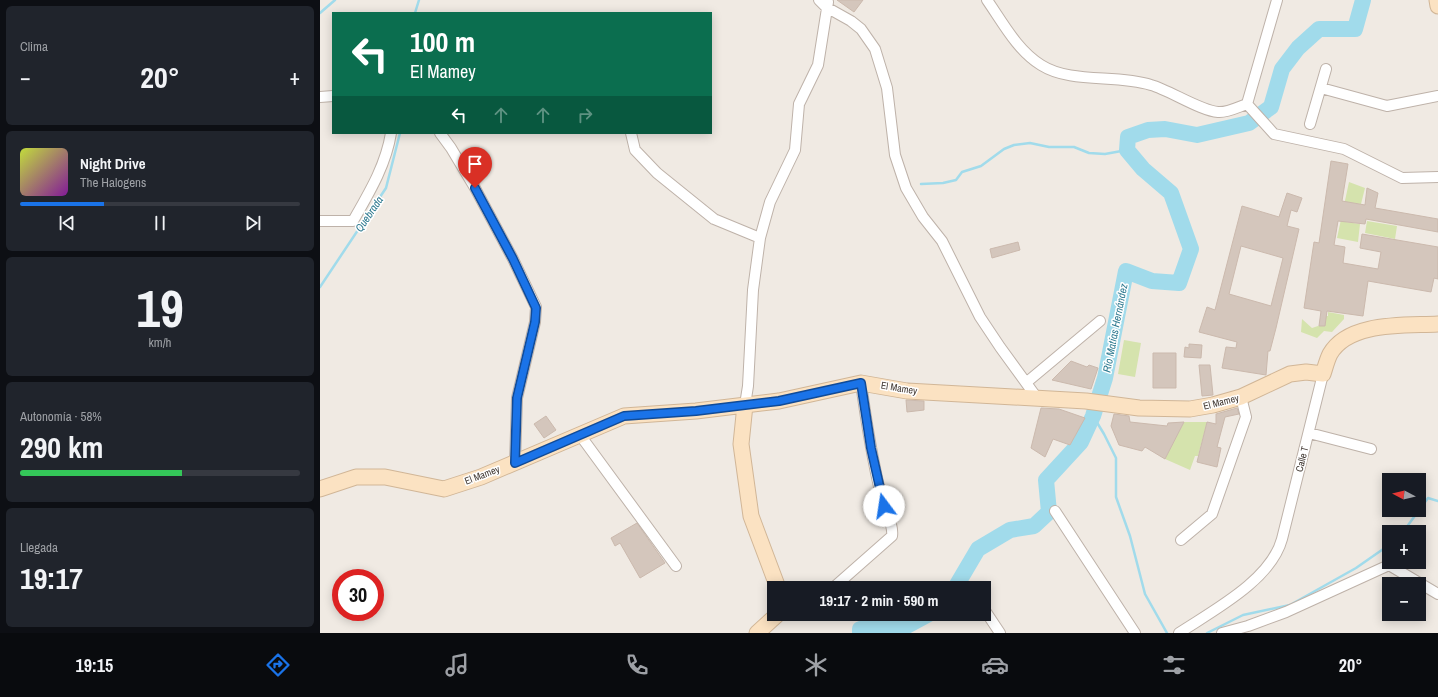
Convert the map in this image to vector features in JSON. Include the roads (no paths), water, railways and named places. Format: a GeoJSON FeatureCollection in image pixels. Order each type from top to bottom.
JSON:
{"type":"FeatureCollection","features":[{"type":"Feature","properties":{"kind":"street"},"geometry":{"type":"LineString","coordinates":[[818,0],[827,4],[862,29],[875,49],[887,88],[895,155],[906,188],[923,217],[942,241],[980,317],[1000,347],[1038,398]]}},
{"type":"Feature","properties":{"kind":"street"},"geometry":{"type":"LineString","coordinates":[[987,0],[1024,51],[1039,64],[1053,71],[1068,75],[1137,81],[1152,85],[1217,112],[1250,107]]}},
{"type":"Feature","properties":{"kind":"street"},"geometry":{"type":"LineString","coordinates":[[1250,107],[1277,0]]}},
{"type":"Feature","properties":{"kind":"street"},"geometry":{"type":"LineString","coordinates":[[1437,0],[1438,6]]}},
{"type":"Feature","properties":{"kind":"street"},"geometry":{"type":"LineString","coordinates":[[775,581],[751,516],[741,444],[748,386],[753,290],[760,238],[770,202],[795,150],[799,104],[818,65],[827,4]]}},
{"type":"Feature","properties":{"kind":"street"},"geometry":{"type":"LineString","coordinates":[[1310,124],[1326,69]]}},
{"type":"Feature","properties":{"kind":"street"},"geometry":{"type":"LineString","coordinates":[[1321,88],[1387,106],[1438,96]]}},
{"type":"Feature","properties":{"kind":"street"},"geometry":{"type":"LineString","coordinates":[[320,97],[332,96]]}},
{"type":"Feature","properties":{"kind":"street"},"geometry":{"type":"LineString","coordinates":[[1250,107],[1274,134],[1350,151],[1402,178],[1438,177]]}},
{"type":"Feature","properties":{"kind":"street"},"geometry":{"type":"LineString","coordinates":[[320,221],[353,221],[373,188],[389,146],[391,134]]}},
{"type":"Feature","properties":{"kind":"street"},"geometry":{"type":"LineString","coordinates":[[441,134],[475,188],[516,266],[536,308],[535,322],[517,398],[515,463]]}},
{"type":"Feature","properties":{"kind":"street"},"geometry":{"type":"LineString","coordinates":[[631,134],[634,150],[662,178],[714,219],[760,238]]}},
{"type":"Feature","properties":{"kind":"street"},"geometry":{"type":"LineString","coordinates":[[1027,382],[1100,321]]}},
{"type":"Feature","properties":{"kind":"street","name":"Calle T"},"geometry":{"type":"LineString","coordinates":[[1179,633],[1260,577],[1274,560],[1281,543],[1323,374],[1330,354],[1351,336],[1366,329],[1438,324]]}},
{"type":"Feature","properties":{"kind":"street","name":"El Mamey"},"geometry":{"type":"LineString","coordinates":[[320,488],[356,477],[385,477],[444,489],[515,463],[580,435],[597,426],[624,416],[696,411],[779,401],[861,383],[907,391],[999,398],[1038,398],[1086,401],[1108,405],[1157,409],[1190,409],[1213,405],[1241,397],[1290,374],[1306,372],[1323,374]]}},
{"type":"Feature","properties":{"kind":"street"},"geometry":{"type":"LineString","coordinates":[[842,581],[892,536],[893,529],[881,495],[871,448],[861,383]]}},
{"type":"Feature","properties":{"kind":"street"},"geometry":{"type":"LineString","coordinates":[[1181,540],[1212,514],[1246,417],[1241,397]]}},
{"type":"Feature","properties":{"kind":"street"},"geometry":{"type":"LineString","coordinates":[[1309,433],[1372,449]]}},
{"type":"Feature","properties":{"kind":"street"},"geometry":{"type":"LineString","coordinates":[[580,435],[676,566]]}},
{"type":"Feature","properties":{"kind":"street"},"geometry":{"type":"LineString","coordinates":[[1054,511],[1135,633]]}},
{"type":"Feature","properties":{"kind":"street"},"geometry":{"type":"LineString","coordinates":[[1222,633],[1248,626],[1286,612],[1389,565],[1438,594]]}},
{"type":"Feature","properties":{"kind":"street"},"geometry":{"type":"LineString","coordinates":[[991,620],[1000,633]]}},
{"type":"Feature","properties":{"kind":"street"},"geometry":{"type":"LineString","coordinates":[[757,633],[770,621]]}},
{"type":"Feature","properties":{"kind":"waterway","name":"Quebrada"},"geometry":{"type":"LineString","coordinates":[[320,13],[335,0]]}},
{"type":"Feature","properties":{"kind":"waterway","name":"Quebrada"},"geometry":{"type":"LineString","coordinates":[[415,12],[419,0]]}},
{"type":"Feature","properties":{"kind":"waterway","name":"Río Matías Hernández"},"geometry":{"type":"LineString","coordinates":[[959,581],[978,549],[1010,530],[1034,526],[1049,512],[1046,480],[1081,442],[1093,416],[1105,378],[1126,271],[1152,281],[1179,283],[1191,249],[1171,193],[1143,169],[1127,150],[1128,137],[1148,130],[1165,129],[1197,135],[1249,123],[1271,107],[1282,69],[1298,48],[1319,29],[1355,29],[1363,0]]}},
{"type":"Feature","properties":{"kind":"waterway","name":"Quebrada"},"geometry":{"type":"LineString","coordinates":[[320,287],[386,188],[400,134]]}},
{"type":"Feature","properties":{"kind":"waterway"},"geometry":{"type":"LineString","coordinates":[[921,184],[943,183],[956,180],[962,172],[981,166],[1004,149],[1014,145],[1030,143],[1049,147],[1074,147],[1089,153],[1105,154],[1127,150]]}},
{"type":"Feature","properties":{"kind":"waterway"},"geometry":{"type":"LineString","coordinates":[[1093,416],[1116,458],[1116,497],[1130,536],[1145,594],[1167,633]]}},
{"type":"Feature","properties":{"kind":"waterway"},"geometry":{"type":"LineString","coordinates":[[1408,525],[1428,498],[1438,501]]}},
{"type":"Feature","properties":{"kind":"waterway"},"geometry":{"type":"LineString","coordinates":[[1207,633],[1243,615],[1290,605],[1356,568],[1382,550]]}},
{"type":"Feature","properties":{"kind":"waterway","name":"Río Matías Hernández"},"geometry":{"type":"LineString","coordinates":[[860,633],[860,629],[871,627],[903,628],[916,621]]}}]}
